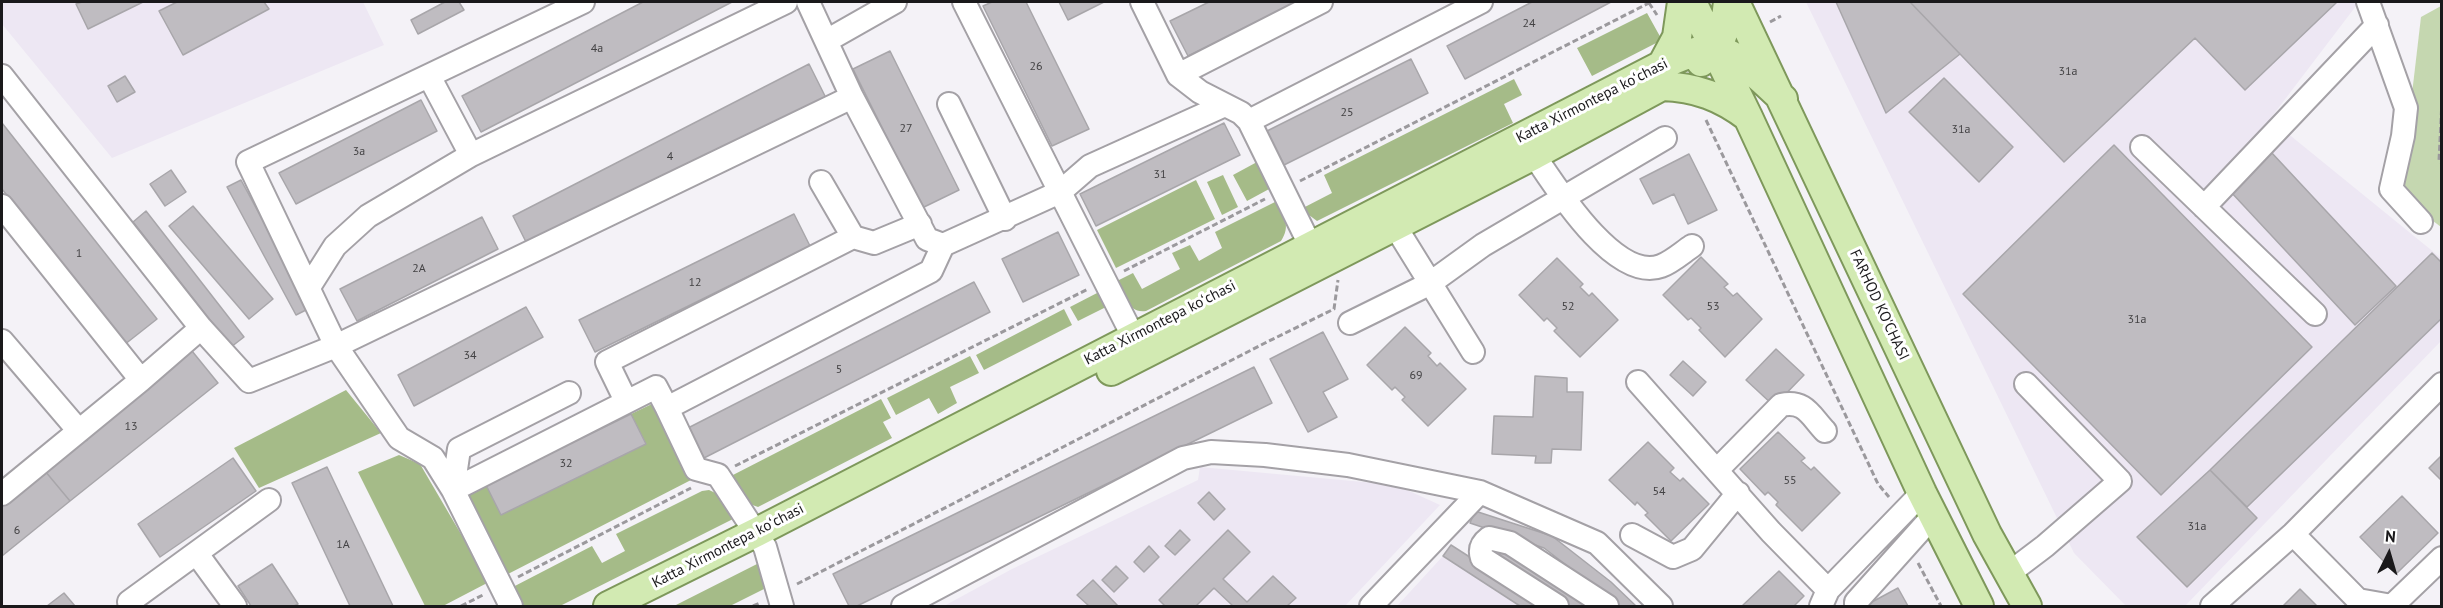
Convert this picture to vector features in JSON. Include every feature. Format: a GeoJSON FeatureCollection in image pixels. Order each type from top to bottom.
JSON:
{"type":"FeatureCollection","features":[{"type":"Feature","properties":{"kind":"main road"},"geometry":{"type":"LineString","coordinates":[[1682,2],[1677,37],[1662,75],[1680,86],[1703,91],[1728,102],[1748,117]]}},
{"type":"Feature","properties":{"kind":"main road"},"geometry":{"type":"LineString","coordinates":[[1692,2],[1748,117],[1927,505],[1979,606]]}},
{"type":"Feature","properties":{"kind":"main road"},"geometry":{"type":"LineString","coordinates":[[1716,50],[1723,35],[1728,2]]}},
{"type":"Feature","properties":{"kind":"main road","name":"FARHOD KO'CHASI"},"geometry":{"type":"LineString","coordinates":[[1736,2],[1987,534],[2027,606]]}},
{"type":"Feature","properties":{"kind":"main road"},"geometry":{"type":"LineString","coordinates":[[1716,50],[1731,54],[1783,99]]}},
{"type":"Feature","properties":{"kind":"main road","name":"Katta Xirmontepa koʻchasi"},"geometry":{"type":"LineString","coordinates":[[645,606],[761,540],[1138,346],[1395,226],[1534,155],[1662,75],[1691,53],[1716,50]]}},
{"type":"Feature","properties":{"kind":"main road","name":"Katta Xirmontepa koʻchasi"},"geometry":{"type":"LineString","coordinates":[[1138,346],[1310,245],[1662,75]]}},
{"type":"Feature","properties":{"kind":"main road","name":"Katta Xirmontepa koʻchasi"},"geometry":{"type":"LineString","coordinates":[[608,606],[761,540]]}},
{"type":"Feature","properties":{"kind":"street"},"geometry":{"type":"LineString","coordinates":[[511,606],[453,490],[433,458],[399,438],[336,346],[248,162],[583,2]]}},
{"type":"Feature","properties":{"kind":"street"},"geometry":{"type":"LineString","coordinates":[[309,287],[335,246],[351,229],[368,216],[471,155],[786,2]]}},
{"type":"Feature","properties":{"kind":"street"},"geometry":{"type":"LineString","coordinates":[[808,2],[828,40],[852,97],[927,239],[943,246]]}},
{"type":"Feature","properties":{"kind":"street"},"geometry":{"type":"LineString","coordinates":[[828,40],[896,2]]}},
{"type":"Feature","properties":{"kind":"street"},"geometry":{"type":"LineString","coordinates":[[964,2],[1138,346]]}},
{"type":"Feature","properties":{"kind":"street"},"geometry":{"type":"LineString","coordinates":[[1142,2],[1178,75],[1200,92],[1240,113],[1249,121],[1310,245]]}},
{"type":"Feature","properties":{"kind":"street"},"geometry":{"type":"LineString","coordinates":[[1178,75],[1321,2]]}},
{"type":"Feature","properties":{"kind":"street"},"geometry":{"type":"LineString","coordinates":[[1249,121],[1481,2]]}},
{"type":"Feature","properties":{"kind":"street"},"geometry":{"type":"LineString","coordinates":[[2368,2],[2406,108],[2403,136],[2391,189],[2421,222]]}},
{"type":"Feature","properties":{"kind":"street"},"geometry":{"type":"LineString","coordinates":[[2204,207],[2377,25]]}},
{"type":"Feature","properties":{"kind":"street"},"geometry":{"type":"LineString","coordinates":[[2,76],[201,328],[249,381],[336,346],[852,97]]}},
{"type":"Feature","properties":{"kind":"street"},"geometry":{"type":"LineString","coordinates":[[429,76],[471,155]]}},
{"type":"Feature","properties":{"kind":"street"},"geometry":{"type":"LineString","coordinates":[[949,104],[1005,219]]}},
{"type":"Feature","properties":{"kind":"street"},"geometry":{"type":"LineString","coordinates":[[667,408],[931,271],[943,246],[1060,192],[1089,166],[1225,105]]}},
{"type":"Feature","properties":{"kind":"street"},"geometry":{"type":"LineString","coordinates":[[1350,323],[1429,284],[1483,244],[1665,138]]}},
{"type":"Feature","properties":{"kind":"street"},"geometry":{"type":"LineString","coordinates":[[2142,147],[2315,314]]}},
{"type":"Feature","properties":{"kind":"street"},"geometry":{"type":"LineString","coordinates":[[1534,155],[1572,212],[1615,253],[1635,266],[1660,267],[1692,246]]}},
{"type":"Feature","properties":{"kind":"street"},"geometry":{"type":"LineString","coordinates":[[821,182],[853,237]]}},
{"type":"Feature","properties":{"kind":"street"},"geometry":{"type":"LineString","coordinates":[[2,206],[141,380]]}},
{"type":"Feature","properties":{"kind":"street"},"geometry":{"type":"LineString","coordinates":[[626,401],[607,362],[853,237],[874,243],[920,224]]}},
{"type":"Feature","properties":{"kind":"street"},"geometry":{"type":"LineString","coordinates":[[1395,226],[1473,352]]}},
{"type":"Feature","properties":{"kind":"street"},"geometry":{"type":"LineString","coordinates":[[2,494],[201,328]]}},
{"type":"Feature","properties":{"kind":"street"},"geometry":{"type":"LineString","coordinates":[[2,341],[79,431]]}},
{"type":"Feature","properties":{"kind":"street"},"geometry":{"type":"LineString","coordinates":[[1638,382],[1738,493],[1825,598],[1899,516],[1927,505]]}},
{"type":"Feature","properties":{"kind":"street"},"geometry":{"type":"LineString","coordinates":[[2008,574],[2120,481],[2026,384]]}},
{"type":"Feature","properties":{"kind":"street"},"geometry":{"type":"LineString","coordinates":[[2212,606],[2293,534],[2442,384]]}},
{"type":"Feature","properties":{"kind":"street"},"geometry":{"type":"LineString","coordinates":[[453,490],[656,387],[696,469],[718,475],[761,540],[780,600]]}},
{"type":"Feature","properties":{"kind":"street"},"geometry":{"type":"LineString","coordinates":[[453,490],[459,449],[569,393]]}},
{"type":"Feature","properties":{"kind":"street"},"geometry":{"type":"LineString","coordinates":[[1717,470],[1781,405],[1794,403],[1803,407],[1825,431]]}},
{"type":"Feature","properties":{"kind":"street"},"geometry":{"type":"LineString","coordinates":[[903,606],[1183,458],[1211,452],[1265,455],[1348,465],[1480,492],[1597,543],[1661,606]]}},
{"type":"Feature","properties":{"kind":"street"},"geometry":{"type":"LineString","coordinates":[[1371,606],[1480,492]]}},
{"type":"Feature","properties":{"kind":"street"},"geometry":{"type":"LineString","coordinates":[[1632,535],[1673,557],[1682,554],[1692,549],[1738,493]]}},
{"type":"Feature","properties":{"kind":"street"},"geometry":{"type":"LineString","coordinates":[[129,602],[269,500]]}},
{"type":"Feature","properties":{"kind":"street"},"geometry":{"type":"LineString","coordinates":[[1856,606],[1856,602],[1908,544],[1927,505]]}},
{"type":"Feature","properties":{"kind":"street"},"geometry":{"type":"LineString","coordinates":[[2293,534],[2358,600],[2392,606],[2442,558]]}},
{"type":"Feature","properties":{"kind":"street"},"geometry":{"type":"LineString","coordinates":[[1557,606],[1482,558],[1480,551],[1483,543],[1489,538],[1498,538],[1510,543],[1607,606]]}},
{"type":"Feature","properties":{"kind":"street"},"geometry":{"type":"LineString","coordinates":[[197,554],[236,606]]}},
{"type":"Feature","properties":{"kind":"path"},"geometry":{"type":"LineString","coordinates":[[461,606],[1649,3]]}},
{"type":"Feature","properties":{"kind":"path"},"geometry":{"type":"LineString","coordinates":[[1766,24],[1780,16]]}},
{"type":"Feature","properties":{"kind":"path"},"geometry":{"type":"LineString","coordinates":[[2442,100],[2439,161],[2442,163]]}},
{"type":"Feature","properties":{"kind":"path"},"geometry":{"type":"LineString","coordinates":[[1703,113],[1878,484],[1885,490],[1899,516]]}},
{"type":"Feature","properties":{"kind":"path"},"geometry":{"type":"LineString","coordinates":[[753,606],[780,600],[1244,353],[1334,309],[1339,274]]}},
{"type":"Feature","properties":{"kind":"path"},"geometry":{"type":"LineString","coordinates":[[1908,544],[1941,606]]}},
{"type":"Feature","properties":{"kind":"shaded area"},"geometry":{"type":"Polygon","coordinates":[[[2,2],[363,2],[384,45],[112,158],[2,24],[2,2]]]}},
{"type":"Feature","properties":{"kind":"shaded area"},"geometry":{"type":"Polygon","coordinates":[[[1806,2],[2359,2],[2270,119],[2441,258],[2441,341],[2185,606],[2126,606],[2074,553],[1806,2]]]}},
{"type":"Feature","properties":{"kind":"shaded area"},"geometry":{"type":"Polygon","coordinates":[[[1200,467],[1396,485],[1440,505],[1345,606],[944,606],[1012,569],[1198,480],[1200,467]]]}},
{"type":"Feature","properties":{"kind":"shaded area"},"geometry":{"type":"Polygon","coordinates":[[[1443,556],[1520,606],[1397,606],[1443,556]]]}},
{"type":"Feature","properties":{"kind":"green space"},"geometry":{"type":"Polygon","coordinates":[[[2441,6],[2441,227],[2400,196],[2421,17],[2441,6]]]}},
{"type":"Feature","properties":{"kind":"green space"},"geometry":{"type":"Polygon","coordinates":[[[1647,13],[1662,40],[1592,76],[1577,48],[1647,13]]]}},
{"type":"Feature","properties":{"kind":"green space"},"geometry":{"type":"Polygon","coordinates":[[[1514,79],[1522,95],[1504,104],[1513,123],[1317,221],[1301,209],[1332,193],[1324,175],[1514,79]]]}},
{"type":"Feature","properties":{"kind":"green space"},"geometry":{"type":"Polygon","coordinates":[[[1257,162],[1271,188],[1247,201],[1233,175],[1257,162]]]}},
{"type":"Feature","properties":{"kind":"green space"},"geometry":{"type":"Polygon","coordinates":[[[1223,175],[1238,207],[1222,215],[1207,182],[1223,175]]]}},
{"type":"Feature","properties":{"kind":"green space"},"geometry":{"type":"Polygon","coordinates":[[[1196,180],[1215,219],[1116,268],[1097,230],[1196,180]]]}},
{"type":"Feature","properties":{"kind":"green space"},"geometry":{"type":"Polygon","coordinates":[[[1277,201],[1286,225],[1281,241],[1146,311],[1135,309],[1127,302],[1117,281],[1133,273],[1142,289],[1180,269],[1172,253],[1190,245],[1199,261],[1222,248],[1215,232],[1277,201]]]}},
{"type":"Feature","properties":{"kind":"green space"},"geometry":{"type":"Polygon","coordinates":[[[1099,292],[1106,307],[1078,321],[1070,307],[1099,292]]]}},
{"type":"Feature","properties":{"kind":"green space"},"geometry":{"type":"Polygon","coordinates":[[[1064,309],[1072,325],[984,370],[976,355],[1064,309]]]}},
{"type":"Feature","properties":{"kind":"green space"},"geometry":{"type":"Polygon","coordinates":[[[970,356],[979,373],[950,387],[957,403],[938,414],[929,398],[896,415],[887,398],[970,356]]]}},
{"type":"Feature","properties":{"kind":"green space"},"geometry":{"type":"Polygon","coordinates":[[[346,390],[381,433],[259,488],[234,448],[346,390]]]}},
{"type":"Feature","properties":{"kind":"green space"},"geometry":{"type":"Polygon","coordinates":[[[881,399],[891,418],[883,422],[892,438],[758,507],[747,503],[731,476],[881,399]]]}},
{"type":"Feature","properties":{"kind":"green space"},"geometry":{"type":"Polygon","coordinates":[[[654,403],[691,480],[508,574],[467,495],[486,485],[501,515],[646,444],[631,414],[654,403]]]}},
{"type":"Feature","properties":{"kind":"green space"},"geometry":{"type":"Polygon","coordinates":[[[399,455],[420,464],[489,582],[443,606],[425,606],[358,472],[399,455]]]}},
{"type":"Feature","properties":{"kind":"green space"},"geometry":{"type":"Polygon","coordinates":[[[709,490],[724,502],[733,519],[560,606],[521,606],[511,588],[592,546],[602,563],[625,551],[616,534],[702,491],[709,490]]]}},
{"type":"Feature","properties":{"kind":"green space"},"geometry":{"type":"Polygon","coordinates":[[[759,563],[764,589],[730,606],[674,606],[759,563]]]}},
{"type":"Feature","properties":{"kind":"building"},"geometry":{"type":"Polygon","coordinates":[[[82,2],[143,2],[88,29],[76,4],[82,2]]]}},
{"type":"Feature","properties":{"kind":"building"},"geometry":{"type":"Polygon","coordinates":[[[177,2],[264,2],[269,9],[183,55],[159,11],[177,2]]]}},
{"type":"Feature","properties":{"kind":"building"},"geometry":{"type":"Polygon","coordinates":[[[445,2],[459,2],[464,10],[418,34],[411,20],[445,2]]]}},
{"type":"Feature","properties":{"kind":"building"},"geometry":{"type":"Polygon","coordinates":[[[643,2],[732,2],[481,132],[462,96],[643,2]]]}},
{"type":"Feature","properties":{"kind":"building"},"geometry":{"type":"Polygon","coordinates":[[[992,2],[1026,2],[1089,129],[1052,146],[983,6],[992,2]]]}},
{"type":"Feature","properties":{"kind":"building"},"geometry":{"type":"Polygon","coordinates":[[[1059,2],[1104,2],[1068,20],[1059,2]]]}},
{"type":"Feature","properties":{"kind":"building"},"geometry":{"type":"Polygon","coordinates":[[[1209,2],[1296,2],[1188,56],[1170,21],[1209,2]]]}},
{"type":"Feature","properties":{"kind":"building"},"geometry":{"type":"Polygon","coordinates":[[[1532,2],[1611,2],[1465,79],[1447,46],[1532,2]]]}},
{"type":"Feature","properties":{"kind":"building"},"geometry":{"type":"Polygon","coordinates":[[[1836,2],[1910,2],[1960,54],[1886,113],[1836,2]]]}},
{"type":"Feature","properties":{"kind":"building"},"geometry":{"type":"Polygon","coordinates":[[[1910,2],[2337,2],[2245,90],[2195,38],[2064,162],[1910,2]]]}},
{"type":"Feature","properties":{"kind":"building"},"geometry":{"type":"Polygon","coordinates":[[[890,51],[959,190],[922,208],[853,69],[890,51]]]}},
{"type":"Feature","properties":{"kind":"building"},"geometry":{"type":"Polygon","coordinates":[[[1411,59],[1428,93],[1282,166],[1265,132],[1411,59]]]}},
{"type":"Feature","properties":{"kind":"building"},"geometry":{"type":"Polygon","coordinates":[[[809,64],[826,98],[530,250],[513,216],[809,64]]]}},
{"type":"Feature","properties":{"kind":"building"},"geometry":{"type":"Polygon","coordinates":[[[125,76],[135,92],[117,102],[108,86],[125,76]]]}},
{"type":"Feature","properties":{"kind":"building"},"geometry":{"type":"Polygon","coordinates":[[[1944,78],[2013,147],[1979,182],[1909,112],[1944,78]]]}},
{"type":"Feature","properties":{"kind":"building"},"geometry":{"type":"Polygon","coordinates":[[[421,100],[437,131],[296,204],[279,173],[421,100]]]}},
{"type":"Feature","properties":{"kind":"building"},"geometry":{"type":"Polygon","coordinates":[[[2,123],[157,319],[124,345],[2,189],[2,123]]]}},
{"type":"Feature","properties":{"kind":"building"},"geometry":{"type":"Polygon","coordinates":[[[1224,123],[1240,155],[1096,226],[1080,194],[1224,123]]]}},
{"type":"Feature","properties":{"kind":"building"},"geometry":{"type":"Polygon","coordinates":[[[2114,145],[2312,347],[2161,495],[1963,294],[2114,145]]]}},
{"type":"Feature","properties":{"kind":"building"},"geometry":{"type":"Polygon","coordinates":[[[2271,152],[2396,286],[2355,325],[2230,191],[2271,152]]]}},
{"type":"Feature","properties":{"kind":"building"},"geometry":{"type":"Polygon","coordinates":[[[1689,154],[1717,210],[1688,224],[1674,194],[1653,204],[1640,179],[1689,154]]]}},
{"type":"Feature","properties":{"kind":"building"},"geometry":{"type":"Polygon","coordinates":[[[171,170],[186,192],[165,206],[150,184],[171,170]]]}},
{"type":"Feature","properties":{"kind":"building"},"geometry":{"type":"Polygon","coordinates":[[[241,180],[310,308],[296,315],[227,187],[241,180]]]}},
{"type":"Feature","properties":{"kind":"building"},"geometry":{"type":"Polygon","coordinates":[[[193,206],[273,299],[249,319],[169,226],[193,206]]]}},
{"type":"Feature","properties":{"kind":"building"},"geometry":{"type":"Polygon","coordinates":[[[146,211],[244,337],[231,347],[133,222],[146,211]]]}},
{"type":"Feature","properties":{"kind":"building"},"geometry":{"type":"Polygon","coordinates":[[[794,214],[810,246],[595,352],[579,320],[794,214]]]}},
{"type":"Feature","properties":{"kind":"building"},"geometry":{"type":"Polygon","coordinates":[[[482,217],[498,249],[357,321],[340,289],[482,217]]]}},
{"type":"Feature","properties":{"kind":"building"},"geometry":{"type":"Polygon","coordinates":[[[1058,232],[1079,275],[1023,302],[1002,259],[1058,232]]]}},
{"type":"Feature","properties":{"kind":"building"},"geometry":{"type":"Polygon","coordinates":[[[2432,253],[2442,263],[2442,318],[2247,507],[2210,470],[2432,253]]]}},
{"type":"Feature","properties":{"kind":"building"},"geometry":{"type":"Polygon","coordinates":[[[1701,257],[1728,284],[1724,287],[1733,296],[1737,293],[1762,319],[1725,357],[1699,330],[1701,328],[1691,318],[1688,320],[1663,295],[1701,257]]]}},
{"type":"Feature","properties":{"kind":"building"},"geometry":{"type":"Polygon","coordinates":[[[1557,258],[1583,284],[1580,287],[1589,296],[1592,293],[1618,320],[1580,357],[1554,331],[1557,328],[1547,318],[1544,321],[1519,295],[1557,258]]]}},
{"type":"Feature","properties":{"kind":"building"},"geometry":{"type":"Polygon","coordinates":[[[974,282],[990,312],[704,458],[688,428],[974,282]]]}},
{"type":"Feature","properties":{"kind":"building"},"geometry":{"type":"Polygon","coordinates":[[[526,307],[543,337],[414,406],[398,375],[526,307]]]}},
{"type":"Feature","properties":{"kind":"building"},"geometry":{"type":"Polygon","coordinates":[[[1405,327],[1431,353],[1428,356],[1437,366],[1440,363],[1466,389],[1428,426],[1402,400],[1405,397],[1395,387],[1392,390],[1367,365],[1405,327]]]}},
{"type":"Feature","properties":{"kind":"building"},"geometry":{"type":"Polygon","coordinates":[[[1323,332],[1348,379],[1323,392],[1337,417],[1308,432],[1270,359],[1323,332]]]}},
{"type":"Feature","properties":{"kind":"building"},"geometry":{"type":"Polygon","coordinates":[[[1776,349],[1804,375],[1774,406],[1746,380],[1776,349]]]}},
{"type":"Feature","properties":{"kind":"building"},"geometry":{"type":"Polygon","coordinates":[[[192,351],[218,383],[70,501],[45,471],[192,351]]]}},
{"type":"Feature","properties":{"kind":"building"},"geometry":{"type":"Polygon","coordinates":[[[1683,361],[1706,382],[1693,396],[1670,375],[1683,361]]]}},
{"type":"Feature","properties":{"kind":"building"},"geometry":{"type":"Polygon","coordinates":[[[1254,367],[1272,403],[857,606],[849,606],[833,574],[1254,367]]]}},
{"type":"Feature","properties":{"kind":"building"},"geometry":{"type":"Polygon","coordinates":[[[1535,376],[1567,378],[1567,392],[1583,392],[1581,450],[1552,449],[1551,463],[1535,463],[1536,456],[1492,454],[1494,416],[1533,417],[1535,376]]]}},
{"type":"Feature","properties":{"kind":"building"},"geometry":{"type":"Polygon","coordinates":[[[631,414],[646,444],[501,515],[486,485],[631,414]]]}},
{"type":"Feature","properties":{"kind":"building"},"geometry":{"type":"Polygon","coordinates":[[[1778,432],[1805,458],[1801,461],[1811,470],[1814,467],[1840,493],[1802,531],[1776,505],[1778,502],[1768,492],[1765,495],[1740,469],[1778,432]]]}},
{"type":"Feature","properties":{"kind":"building"},"geometry":{"type":"Polygon","coordinates":[[[1648,442],[1674,468],[1670,472],[1680,481],[1683,478],[1709,504],[1671,541],[1645,515],[1648,513],[1637,502],[1635,505],[1609,480],[1648,442]]]}},
{"type":"Feature","properties":{"kind":"building"},"geometry":{"type":"Polygon","coordinates":[[[2442,455],[2442,481],[2429,468],[2442,455]]]}},
{"type":"Feature","properties":{"kind":"building"},"geometry":{"type":"Polygon","coordinates":[[[233,458],[256,491],[160,557],[138,524],[233,458]]]}},
{"type":"Feature","properties":{"kind":"building"},"geometry":{"type":"Polygon","coordinates":[[[327,467],[393,606],[350,606],[292,483],[327,467]]]}},
{"type":"Feature","properties":{"kind":"building"},"geometry":{"type":"Polygon","coordinates":[[[2210,470],[2257,518],[2187,587],[2137,537],[2210,470]]]}},
{"type":"Feature","properties":{"kind":"building"},"geometry":{"type":"Polygon","coordinates":[[[45,471],[70,501],[2,556],[2,506],[45,471]]]}},
{"type":"Feature","properties":{"kind":"building"},"geometry":{"type":"Polygon","coordinates":[[[1209,492],[1225,509],[1214,520],[1198,503],[1209,492]]]}},
{"type":"Feature","properties":{"kind":"building"},"geometry":{"type":"Polygon","coordinates":[[[2402,496],[2438,533],[2396,574],[2360,537],[2402,496]]]}},
{"type":"Feature","properties":{"kind":"building"},"geometry":{"type":"Polygon","coordinates":[[[1475,511],[1552,536],[1611,582],[1636,606],[1616,606],[1544,548],[1470,523],[1475,511]]]}},
{"type":"Feature","properties":{"kind":"building"},"geometry":{"type":"Polygon","coordinates":[[[1180,530],[1190,540],[1175,555],[1165,546],[1180,530]]]}},
{"type":"Feature","properties":{"kind":"building"},"geometry":{"type":"Polygon","coordinates":[[[1228,530],[1250,552],[1223,579],[1247,602],[1273,576],[1296,598],[1287,606],[1233,606],[1214,588],[1196,606],[1165,606],[1159,600],[1228,530]]]}},
{"type":"Feature","properties":{"kind":"building"},"geometry":{"type":"Polygon","coordinates":[[[1496,542],[1596,606],[1567,606],[1488,555],[1496,542]]]}},
{"type":"Feature","properties":{"kind":"building"},"geometry":{"type":"Polygon","coordinates":[[[1451,545],[1546,606],[1520,606],[1443,556],[1451,545]]]}},
{"type":"Feature","properties":{"kind":"building"},"geometry":{"type":"Polygon","coordinates":[[[1149,546],[1159,557],[1144,572],[1134,562],[1149,546]]]}},
{"type":"Feature","properties":{"kind":"building"},"geometry":{"type":"Polygon","coordinates":[[[272,564],[298,604],[294,606],[251,606],[238,586],[272,564]]]}},
{"type":"Feature","properties":{"kind":"building"},"geometry":{"type":"Polygon","coordinates":[[[1116,566],[1128,578],[1114,592],[1102,580],[1116,566]]]}},
{"type":"Feature","properties":{"kind":"building"},"geometry":{"type":"Polygon","coordinates":[[[1779,571],[1804,596],[1794,606],[1742,606],[1779,571]]]}},
{"type":"Feature","properties":{"kind":"building"},"geometry":{"type":"Polygon","coordinates":[[[1093,580],[1118,606],[1089,606],[1077,595],[1093,580]]]}},
{"type":"Feature","properties":{"kind":"building"},"geometry":{"type":"Polygon","coordinates":[[[1898,588],[1908,606],[1868,606],[1870,603],[1898,588]]]}},
{"type":"Feature","properties":{"kind":"building"},"geometry":{"type":"Polygon","coordinates":[[[2300,589],[2317,606],[2283,606],[2300,589]]]}},
{"type":"Feature","properties":{"kind":"building"},"geometry":{"type":"Polygon","coordinates":[[[64,593],[75,606],[47,606],[64,593]]]}}]}
